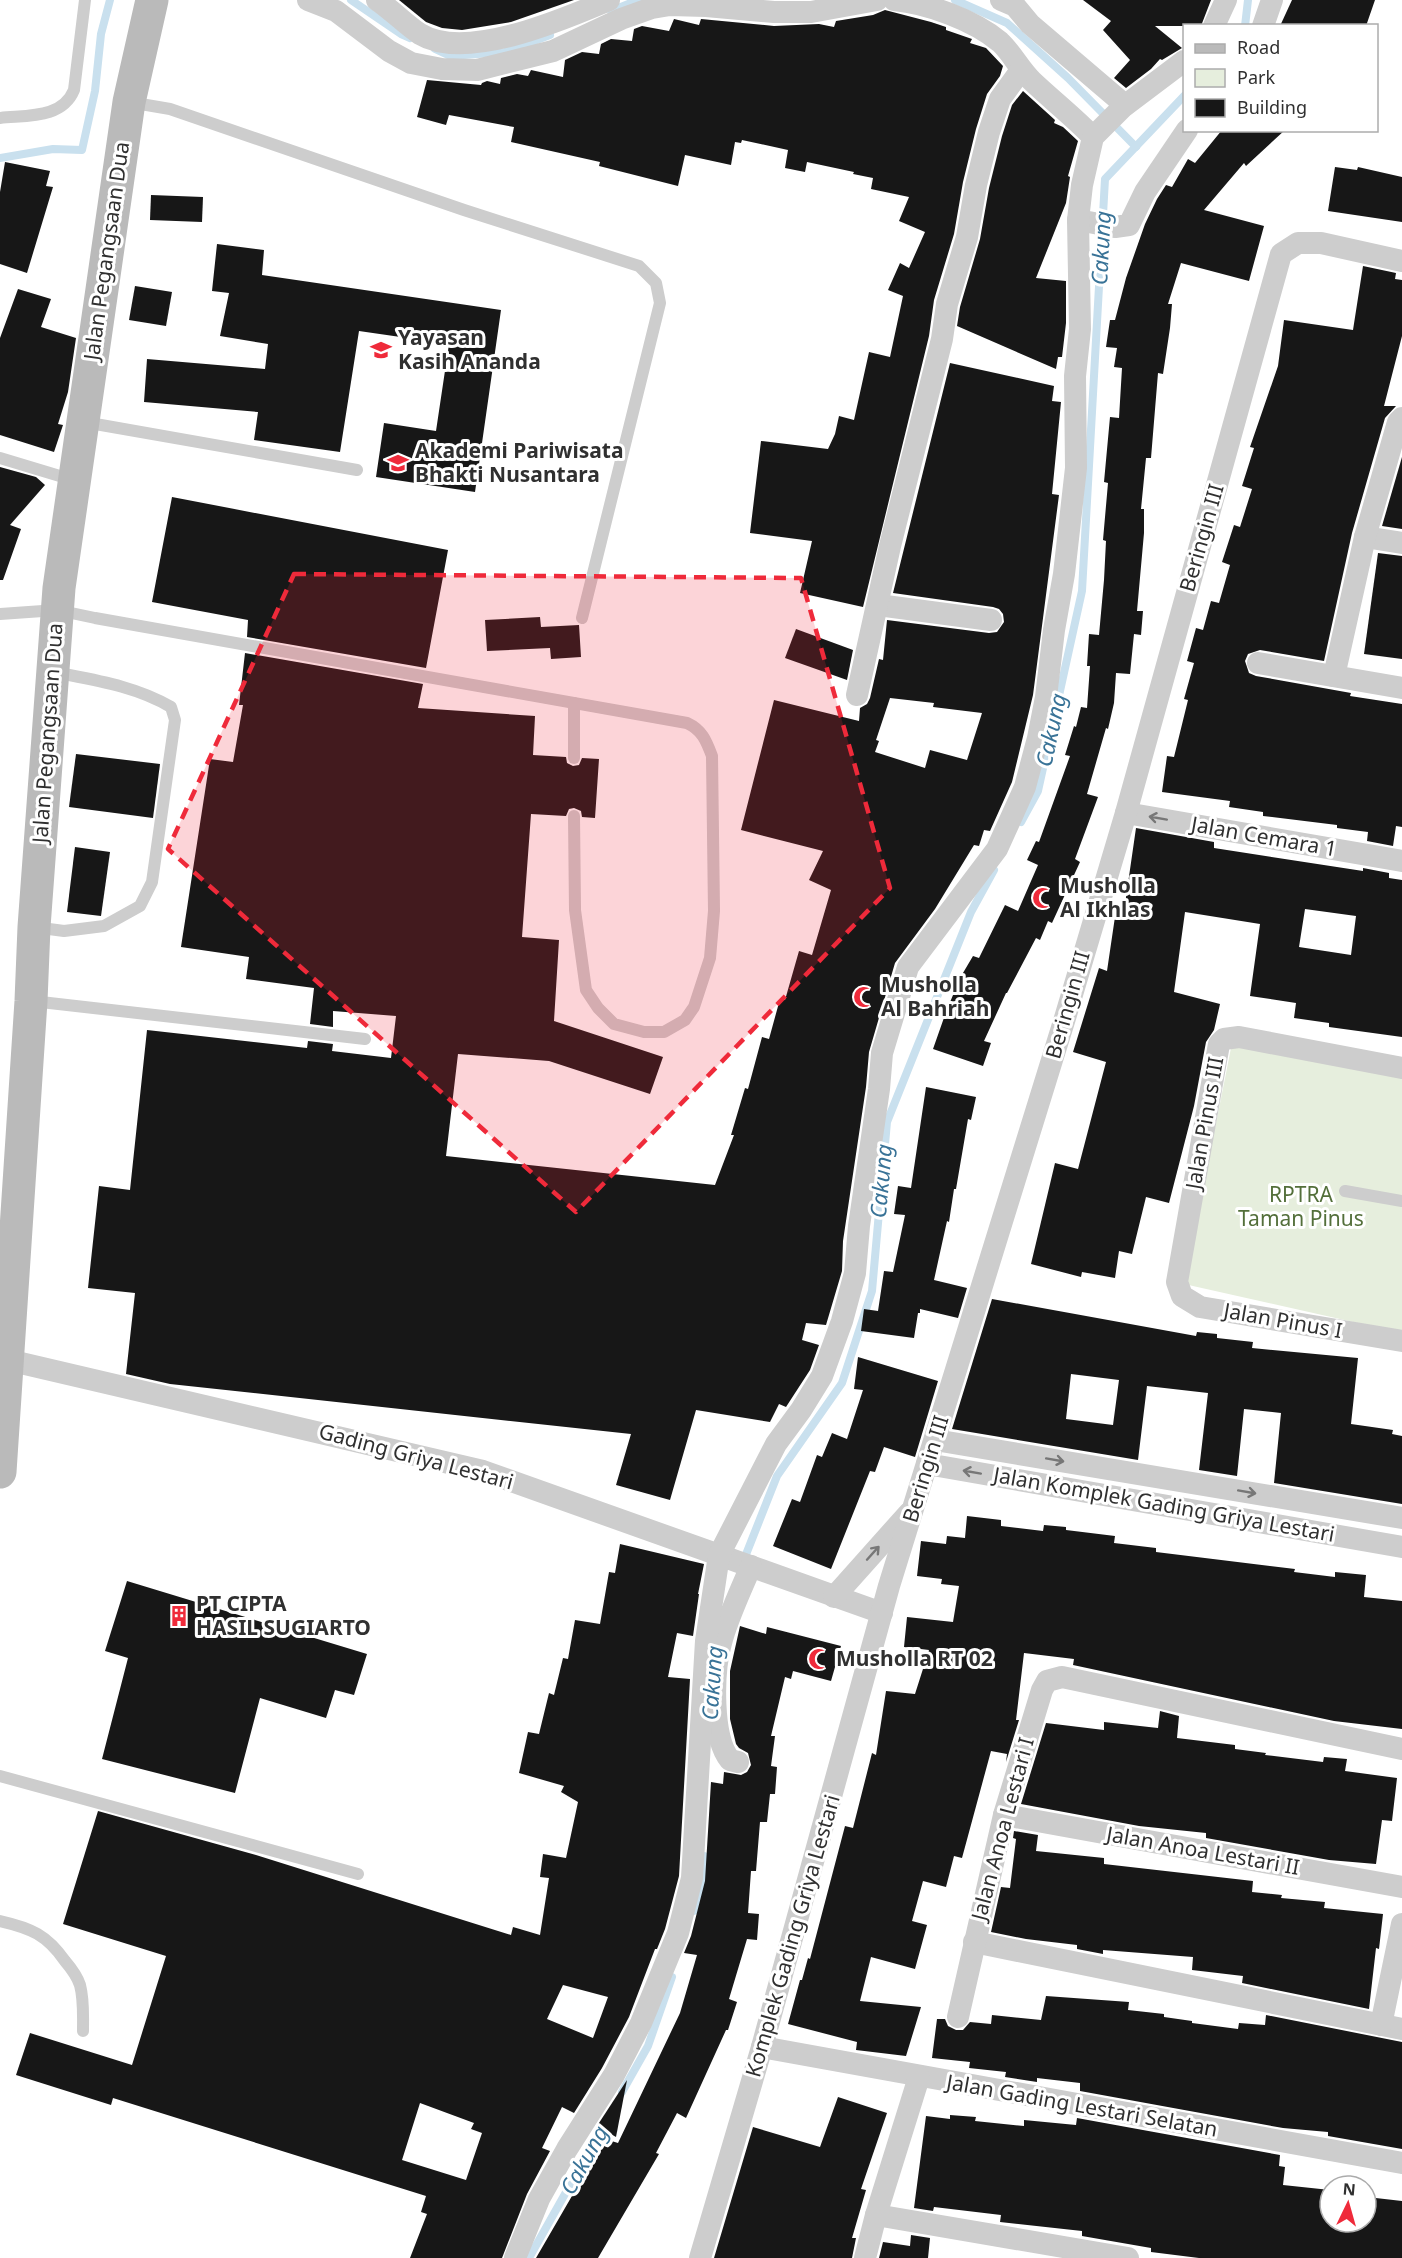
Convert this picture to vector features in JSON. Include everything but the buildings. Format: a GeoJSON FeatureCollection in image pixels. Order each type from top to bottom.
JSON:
{"type":"FeatureCollection","features":[{"type":"Feature","properties":{"kind":"main road","name":"Jalan Pegangsaan Dua"},"geometry":{"type":"LineString","coordinates":[[0,1472],[4,1359],[57,610],[129,102],[152,0]]}},
{"type":"Feature","properties":{"kind":"street"},"geometry":{"type":"LineString","coordinates":[[308,0],[336,11],[389,51],[411,63],[442,69],[477,70],[553,51],[621,19],[652,8],[670,5],[810,12],[877,0]]}},
{"type":"Feature","properties":{"kind":"street"},"geometry":{"type":"LineString","coordinates":[[377,0],[422,35],[454,44],[509,37],[609,0]]}},
{"type":"Feature","properties":{"kind":"street"},"geometry":{"type":"LineString","coordinates":[[894,0],[909,1],[935,9],[974,26],[1000,43],[1022,70],[1094,135]]}},
{"type":"Feature","properties":{"kind":"street"},"geometry":{"type":"LineString","coordinates":[[1001,0],[1015,6],[1030,24],[1124,106]]}},
{"type":"Feature","properties":{"kind":"street"},"geometry":{"type":"LineString","coordinates":[[1215,24],[1226,0]]}},
{"type":"Feature","properties":{"kind":"street"},"geometry":{"type":"LineString","coordinates":[[1264,24],[1272,0]]}},
{"type":"Feature","properties":{"kind":"street"},"geometry":{"type":"LineString","coordinates":[[515,2258],[539,2199],[567,2149],[614,2075],[641,2023],[678,1933],[692,1878],[705,1651],[722,1556],[776,1444],[822,1376],[842,1321],[855,1273],[861,1206],[879,1089],[882,1053],[908,967],[997,849],[1025,787],[1036,748],[1064,574],[1076,468],[1075,376],[1080,329],[1080,220],[1082,185],[1094,135],[1124,106],[1183,62]]}},
{"type":"Feature","properties":{"kind":"street"},"geometry":{"type":"LineString","coordinates":[[857,695],[893,536],[936,366],[947,304],[967,237],[976,185],[989,132],[1000,99],[1022,70]]}},
{"type":"Feature","properties":{"kind":"street"},"geometry":{"type":"LineString","coordinates":[[1080,220],[1115,227],[1129,225],[1145,192],[1186,132]]}},
{"type":"Feature","properties":{"kind":"street","name":"Beringin III"},"geometry":{"type":"LineString","coordinates":[[882,1613],[1126,813],[1281,254],[1298,243],[1321,243],[1402,261]]}},
{"type":"Feature","properties":{"kind":"street"},"geometry":{"type":"LineString","coordinates":[[1334,676],[1365,537],[1398,422],[1402,418]]}},
{"type":"Feature","properties":{"kind":"street"},"geometry":{"type":"LineString","coordinates":[[1365,537],[1402,543]]}},
{"type":"Feature","properties":{"kind":"street"},"geometry":{"type":"LineString","coordinates":[[878,605],[991,620]]}},
{"type":"Feature","properties":{"kind":"street"},"geometry":{"type":"LineString","coordinates":[[1258,663],[1402,688]]}},
{"type":"Feature","properties":{"kind":"street","name":"Jalan Cemara 1"},"geometry":{"type":"LineString","coordinates":[[1126,813],[1402,861]]}},
{"type":"Feature","properties":{"kind":"street","name":"Jalan Pinus III"},"geometry":{"type":"LineString","coordinates":[[1177,1282],[1219,1044],[1224,1038],[1239,1037],[1402,1068]]}},
{"type":"Feature","properties":{"kind":"street","name":"Jalan Pinus I"},"geometry":{"type":"LineString","coordinates":[[1177,1282],[1182,1296],[1200,1307],[1402,1341]]}},
{"type":"Feature","properties":{"kind":"street","name":"Gading Griya Lestari"},"geometry":{"type":"LineString","coordinates":[[4,1359],[483,1471],[882,1613]]}},
{"type":"Feature","properties":{"kind":"street","name":"Jalan Komplek Gading Griya Lestari"},"geometry":{"type":"LineString","coordinates":[[935,1440],[1402,1518]]}},
{"type":"Feature","properties":{"kind":"street","name":"Jalan Komplek Gading Griya Lestari"},"geometry":{"type":"LineString","coordinates":[[927,1464],[1402,1547]]}},
{"type":"Feature","properties":{"kind":"street"},"geometry":{"type":"LineString","coordinates":[[834,1597],[914,1508]]}},
{"type":"Feature","properties":{"kind":"street"},"geometry":{"type":"LineString","coordinates":[[738,1762],[730,1760],[720,1743],[715,1699],[720,1644],[748,1565]]}},
{"type":"Feature","properties":{"kind":"street","name":"Komplek Gading Griya Lestari"},"geometry":{"type":"LineString","coordinates":[[700,2258],[762,2048],[882,1613]]}},
{"type":"Feature","properties":{"kind":"street","name":"Jalan Anoa Lestari I"},"geometry":{"type":"LineString","coordinates":[[1392,2027],[974,1942],[1005,1815],[1041,1690],[1047,1681],[1062,1677],[1402,1749]]}},
{"type":"Feature","properties":{"kind":"street","name":"Jalan Anoa Lestari II"},"geometry":{"type":"LineString","coordinates":[[1005,1815],[1402,1887]]}},
{"type":"Feature","properties":{"kind":"street"},"geometry":{"type":"LineString","coordinates":[[1392,2027],[1402,1924]]}},
{"type":"Feature","properties":{"kind":"street"},"geometry":{"type":"LineString","coordinates":[[958,2017],[974,1942]]}},
{"type":"Feature","properties":{"kind":"street","name":"Jalan Gading Lestari Selatan"},"geometry":{"type":"LineString","coordinates":[[762,2048],[1402,2163]]}},
{"type":"Feature","properties":{"kind":"street"},"geometry":{"type":"LineString","coordinates":[[865,2258],[876,2215],[920,2077]]}},
{"type":"Feature","properties":{"kind":"street"},"geometry":{"type":"LineString","coordinates":[[876,2215],[1128,2258]]}},
{"type":"Feature","properties":{"kind":"lane"},"geometry":{"type":"LineString","coordinates":[[0,118],[53,112],[62,108],[69,100],[74,90],[85,0]]}},
{"type":"Feature","properties":{"kind":"lane"},"geometry":{"type":"LineString","coordinates":[[129,102],[171,109],[464,210],[639,266],[656,283],[660,303],[582,618]]}},
{"type":"Feature","properties":{"kind":"lane"},"geometry":{"type":"LineString","coordinates":[[83,422],[357,470]]}},
{"type":"Feature","properties":{"kind":"lane"},"geometry":{"type":"LineString","coordinates":[[0,458],[74,480]]}},
{"type":"Feature","properties":{"kind":"lane"},"geometry":{"type":"LineString","coordinates":[[0,614],[57,610],[687,723],[698,729],[712,756],[714,911],[710,958],[694,1007],[685,1020],[664,1032],[644,1032],[615,1024],[598,1008],[586,990],[575,910],[574,816]]}},
{"type":"Feature","properties":{"kind":"lane"},"geometry":{"type":"LineString","coordinates":[[34,927],[64,931],[104,926],[140,906],[152,882],[175,720],[171,707],[152,696],[100,681],[53,672]]}},
{"type":"Feature","properties":{"kind":"lane"},"geometry":{"type":"LineString","coordinates":[[574,703],[574,758]]}},
{"type":"Feature","properties":{"kind":"lane"},"geometry":{"type":"LineString","coordinates":[[31,1001],[365,1039]]}},
{"type":"Feature","properties":{"kind":"lane"},"geometry":{"type":"LineString","coordinates":[[1345,1191],[1402,1201]]}},
{"type":"Feature","properties":{"kind":"lane"},"geometry":{"type":"LineString","coordinates":[[0,1776],[358,1874]]}},
{"type":"Feature","properties":{"kind":"lane"},"geometry":{"type":"LineString","coordinates":[[0,1921],[37,1932],[57,1949],[80,1984],[83,2001],[83,2031]]}},
{"type":"Feature","properties":{"kind":"highlighted area"},"geometry":{"type":"Polygon","coordinates":[[[294,574],[801,578],[890,888],[576,1212],[168,849],[294,574]]]}},
{"type":"Feature","properties":{"kind":"green space","name":"RPTRA Taman Pinus"},"geometry":{"type":"Polygon","coordinates":[[[1232,1043],[1402,1075],[1402,1333],[1184,1284],[1232,1043]]]}},
{"type":"Feature","properties":{"kind":"waterway"},"geometry":{"type":"LineString","coordinates":[[0,158],[53,149],[82,150],[95,91],[101,34],[110,0]]}},
{"type":"Feature","properties":{"kind":"waterway"},"geometry":{"type":"LineString","coordinates":[[351,0],[410,38]]}},
{"type":"Feature","properties":{"kind":"waterway"},"geometry":{"type":"LineString","coordinates":[[611,11],[638,0]]}},
{"type":"Feature","properties":{"kind":"waterway"},"geometry":{"type":"LineString","coordinates":[[955,0],[1007,23],[1068,78],[1136,147]]}},
{"type":"Feature","properties":{"kind":"waterway","name":"Cakung"},"geometry":{"type":"LineString","coordinates":[[1245,24],[1248,0]]}},
{"type":"Feature","properties":{"kind":"waterway"},"geometry":{"type":"LineString","coordinates":[[435,49],[450,56],[505,52],[550,35]]}},
{"type":"Feature","properties":{"kind":"waterway","name":"Cakung"},"geometry":{"type":"LineString","coordinates":[[1021,822],[1038,791],[1082,591],[1105,179],[1183,97]]}},
{"type":"Feature","properties":{"kind":"waterway","name":"Cakung"},"geometry":{"type":"LineString","coordinates":[[743,1562],[777,1476],[842,1383],[872,1291],[887,1122],[971,912],[994,870]]}},
{"type":"Feature","properties":{"kind":"waterway","name":"Cakung"},"geometry":{"type":"LineString","coordinates":[[694,1911],[703,1885],[704,1856]]}},
{"type":"Feature","properties":{"kind":"waterway","name":"Cakung"},"geometry":{"type":"LineString","coordinates":[[622,2092],[648,2046],[672,1977]]}},
{"type":"Feature","properties":{"kind":"waterway","name":"Cakung"},"geometry":{"type":"LineString","coordinates":[[529,2258],[606,2121]]}},
{"type":"Feature","properties":{"kind":"place","name":"Yayasan Kasih Ananda"},"geometry":{"type":"Point","coordinates":[381,350]}},
{"type":"Feature","properties":{"kind":"place","name":"Akademi Pariwisata Bhakti Nusantara"},"geometry":{"type":"Point","coordinates":[398,463]}},
{"type":"Feature","properties":{"kind":"place","name":"Musholla Al Ikhlas"},"geometry":{"type":"Point","coordinates":[1043,898]}},
{"type":"Feature","properties":{"kind":"place","name":"Musholla Al Bahriah"},"geometry":{"type":"Point","coordinates":[864,997]}},
{"type":"Feature","properties":{"kind":"place","name":"PT CIPTA HASIL SUGIARTO"},"geometry":{"type":"Point","coordinates":[179,1616]}},
{"type":"Feature","properties":{"kind":"place","name":"Musholla RT 02"},"geometry":{"type":"Point","coordinates":[819,1659]}}]}
